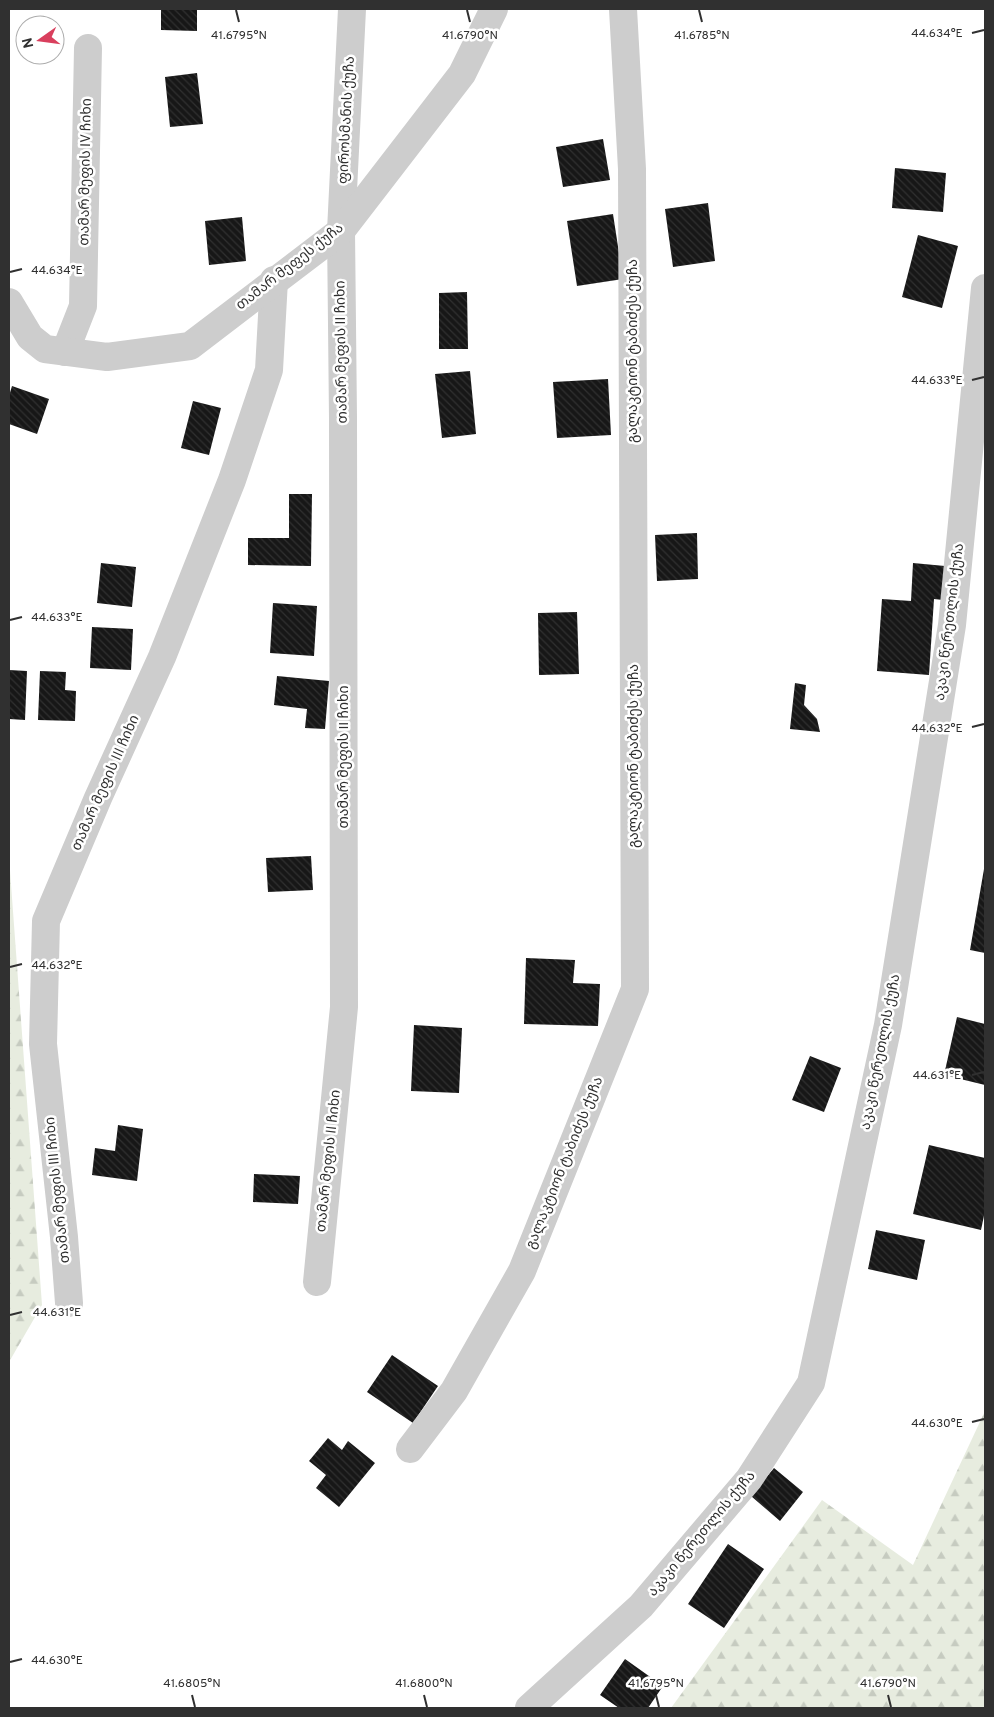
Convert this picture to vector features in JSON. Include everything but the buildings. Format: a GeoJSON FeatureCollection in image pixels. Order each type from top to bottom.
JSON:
{"type":"FeatureCollection","features":[{"type":"Feature","properties":{"kind":"street","name":"ფიროსმანის ქუჩა"},"geometry":{"type":"LineString","coordinates":[[341,230],[352,9]]}},
{"type":"Feature","properties":{"kind":"street","name":"თამარ მეფეს ქუჩა"},"geometry":{"type":"LineString","coordinates":[[9,302],[30,337],[45,349],[107,357],[190,346],[341,230],[462,74],[494,9]]}},
{"type":"Feature","properties":{"kind":"street","name":"გალაკტიონ ტაბიძეს ქუჩა"},"geometry":{"type":"LineString","coordinates":[[410,1450],[454,1391],[522,1271],[635,989],[632,169],[623,9]]}},
{"type":"Feature","properties":{"kind":"street","name":"თამარ მეფის IV ჩიხი"},"geometry":{"type":"LineString","coordinates":[[65,352],[84,306],[88,48]]}},
{"type":"Feature","properties":{"kind":"street","name":"თამარ მეფის II ჩიხი"},"geometry":{"type":"LineString","coordinates":[[317,1282],[344,1007],[344,418],[341,230]]}},
{"type":"Feature","properties":{"kind":"street","name":"თამარ მეფის III ჩიხი"},"geometry":{"type":"LineString","coordinates":[[69,1303],[64,1237],[43,1044],[46,921],[98,798],[162,657],[232,480],[269,370],[274,280]]}},
{"type":"Feature","properties":{"kind":"street","name":"აკაკი წერეთლის ქუჩა"},"geometry":{"type":"LineString","coordinates":[[529,1708],[642,1606],[749,1479],[811,1382],[892,1006],[952,625],[985,288]]}},
{"type":"Feature","properties":{"kind":"green space"},"geometry":{"type":"Polygon","coordinates":[[[9,857],[42,1305],[9,1362],[9,857]]]}},
{"type":"Feature","properties":{"kind":"green space"},"geometry":{"type":"Polygon","coordinates":[[[985,1411],[985,1708],[671,1708],[822,1500],[913,1565],[985,1411]]]}}]}
